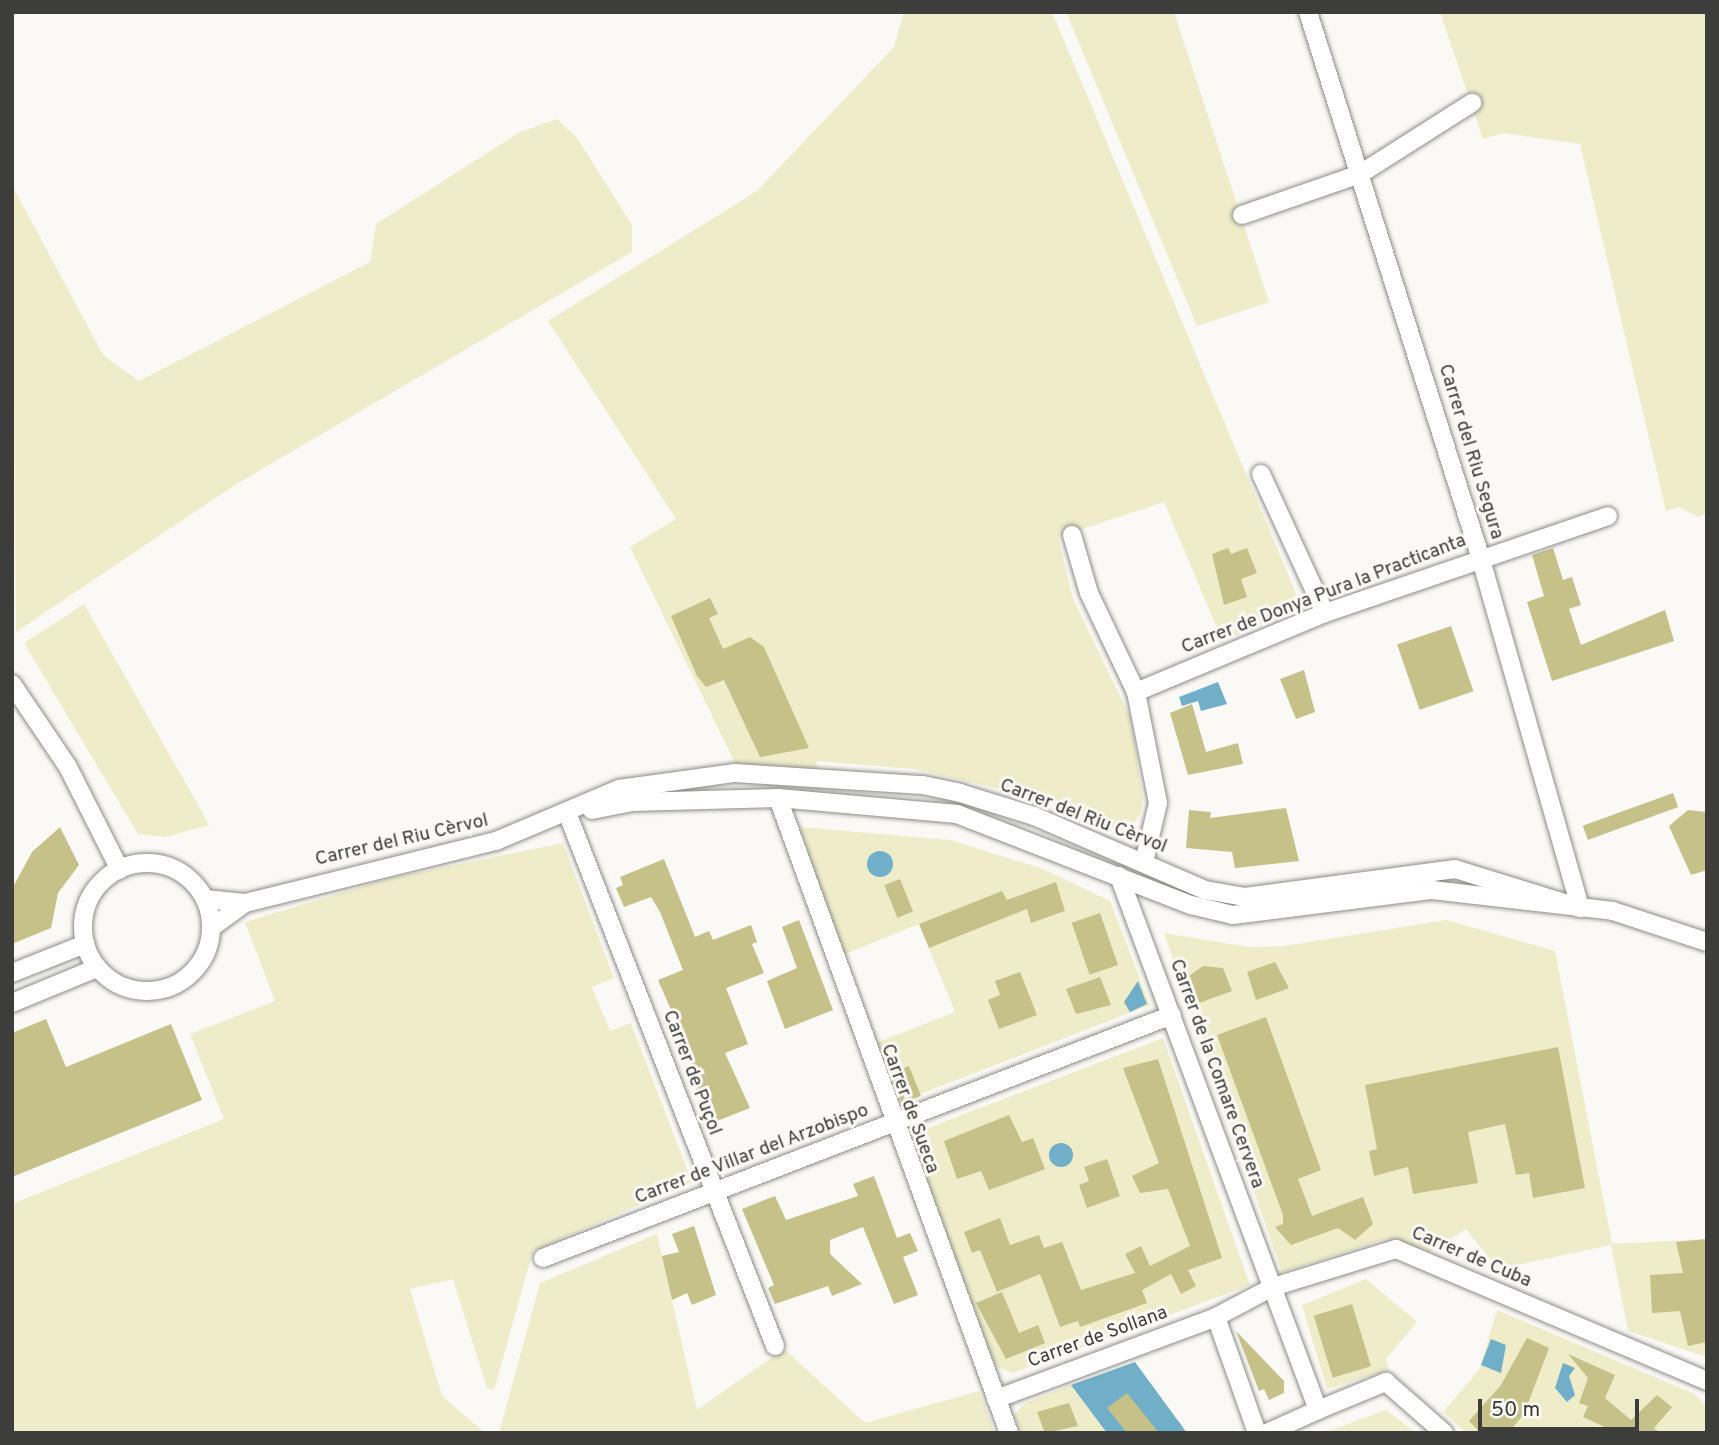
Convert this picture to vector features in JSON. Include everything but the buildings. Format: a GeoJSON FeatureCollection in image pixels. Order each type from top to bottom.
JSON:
{"type":"FeatureCollection","features":[{"type":"Feature","properties":{"kind":"street","name":"Carrer del Riu Segura"},"geometry":{"type":"LineString","coordinates":[[1308,12],[1480,556],[1580,908]]}},
{"type":"Feature","properties":{"kind":"street"},"geometry":{"type":"LineString","coordinates":[[1242,215],[1360,174],[1472,103]]}},
{"type":"Feature","properties":{"kind":"street"},"geometry":{"type":"LineString","coordinates":[[1261,474],[1325,612]]}},
{"type":"Feature","properties":{"kind":"street","name":"Carrer de Donya Pura la Practicanta"},"geometry":{"type":"LineString","coordinates":[[1136,692],[1325,612],[1480,556],[1608,516]]}},
{"type":"Feature","properties":{"kind":"street"},"geometry":{"type":"LineString","coordinates":[[1072,535],[1089,593],[1136,692],[1158,803],[1144,862]]}},
{"type":"Feature","properties":{"kind":"street"},"geometry":{"type":"LineString","coordinates":[[12,684],[68,767],[120,870]]}},
{"type":"Feature","properties":{"kind":"street","name":"Carrer del Riu Cèrvol"},"geometry":{"type":"LineString","coordinates":[[205,899],[245,903],[496,841],[568,815],[619,789],[735,773],[923,785],[1034,816],[1205,890],[1245,897],[1455,869],[1580,908]]}},
{"type":"Feature","properties":{"kind":"street","name":"Carrer del Riu Cèrvol"},"geometry":{"type":"LineString","coordinates":[[568,815],[632,802],[778,797],[957,814],[1119,876],[1233,915],[1432,890],[1613,911],[1707,942]]}},
{"type":"Feature","properties":{"kind":"street","name":"Carrer de Sueca"},"geometry":{"type":"LineString","coordinates":[[778,797],[891,1124],[1009,1433]]}},
{"type":"Feature","properties":{"kind":"street","name":"Carrer de Puçol"},"geometry":{"type":"LineString","coordinates":[[568,815],[775,1346]]}},
{"type":"Feature","properties":{"kind":"street"},"geometry":{"type":"LineString","coordinates":[[131,864],[169,866],[205,899],[211,928],[195,970],[174,985],[127,988],[97,968],[85,944],[89,899],[120,870],[131,864]]}},
{"type":"Feature","properties":{"kind":"street","name":"Carrer de la Comare Cervera"},"geometry":{"type":"LineString","coordinates":[[1119,876],[1318,1410]]}},
{"type":"Feature","properties":{"kind":"street","name":"Carrer del Riu Cèrvol"},"geometry":{"type":"LineString","coordinates":[[211,928],[245,903]]}},
{"type":"Feature","properties":{"kind":"street"},"geometry":{"type":"LineString","coordinates":[[12,973],[85,944]]}},
{"type":"Feature","properties":{"kind":"street"},"geometry":{"type":"LineString","coordinates":[[12,1003],[97,968]]}},
{"type":"Feature","properties":{"kind":"street","name":"Carrer de Villar del Arzobispo"},"geometry":{"type":"LineString","coordinates":[[543,1258],[1172,1015]]}},
{"type":"Feature","properties":{"kind":"street","name":"Carrer de Cuba"},"geometry":{"type":"LineString","coordinates":[[1216,1317],[1273,1287],[1396,1249],[1707,1381]]}},
{"type":"Feature","properties":{"kind":"street"},"geometry":{"type":"LineString","coordinates":[[1216,1317],[1257,1433]]}},
{"type":"Feature","properties":{"kind":"street","name":"Carrer de Sollana"},"geometry":{"type":"LineString","coordinates":[[996,1399],[1216,1317]]}},
{"type":"Feature","properties":{"kind":"street"},"geometry":{"type":"LineString","coordinates":[[1684,1371],[1707,1367]]}},
{"type":"Feature","properties":{"kind":"street"},"geometry":{"type":"LineString","coordinates":[[1267,1433],[1386,1382],[1444,1433]]}},
{"type":"Feature","properties":{"kind":"shaded area"},"geometry":{"type":"Polygon","coordinates":[[[904,12],[1052,12],[1296,593],[1289,613],[1222,640],[1164,502],[1058,537],[1073,599],[1131,719],[1143,798],[1141,814],[1125,833],[1038,798],[914,769],[816,761],[818,769],[738,769],[630,547],[676,519],[548,321],[757,191],[894,47],[904,12]]]}},
{"type":"Feature","properties":{"kind":"shaded area"},"geometry":{"type":"Polygon","coordinates":[[[1066,12],[1174,12],[1269,302],[1197,326],[1066,12]]]}},
{"type":"Feature","properties":{"kind":"shaded area"},"geometry":{"type":"Polygon","coordinates":[[[1440,12],[1707,12],[1707,513],[1698,517],[1679,507],[1666,511],[1580,144],[1504,133],[1483,139],[1440,12]]]}},
{"type":"Feature","properties":{"kind":"shaded area"},"geometry":{"type":"Polygon","coordinates":[[[557,119],[577,138],[632,225],[632,252],[235,485],[16,632],[12,185],[103,355],[139,381],[370,262],[376,224],[518,133],[557,119]]]}},
{"type":"Feature","properties":{"kind":"shaded area"},"geometry":{"type":"Polygon","coordinates":[[[84,604],[209,825],[165,837],[138,834],[24,643],[84,604]]]}},
{"type":"Feature","properties":{"kind":"shaded area"},"geometry":{"type":"Polygon","coordinates":[[[800,827],[950,840],[1043,869],[1110,901],[1150,1005],[897,1103],[873,1044],[955,1012],[919,924],[840,956],[800,827]]]}},
{"type":"Feature","properties":{"kind":"shaded area"},"geometry":{"type":"Polygon","coordinates":[[[563,843],[614,978],[592,987],[610,1031],[631,1023],[692,1182],[533,1251],[494,1390],[487,1388],[453,1279],[410,1289],[442,1396],[485,1433],[12,1433],[12,1204],[224,1119],[190,1034],[275,1001],[245,922],[387,879],[563,843]]]}},
{"type":"Feature","properties":{"kind":"shaded area"},"geometry":{"type":"Polygon","coordinates":[[[1446,920],[1555,951],[1612,1244],[1707,1239],[1707,1357],[1628,1331],[1611,1245],[1498,1269],[1466,1229],[1430,1252],[1386,1239],[1282,1272],[1164,933],[1249,947],[1284,946],[1446,920]]]}},
{"type":"Feature","properties":{"kind":"shaded area"},"geometry":{"type":"Polygon","coordinates":[[[1163,1038],[1250,1285],[1013,1373],[995,1366],[913,1148],[920,1131],[1163,1038]]]}},
{"type":"Feature","properties":{"kind":"shaded area"},"geometry":{"type":"Polygon","coordinates":[[[657,1234],[697,1410],[784,1349],[865,1423],[979,1391],[995,1433],[499,1433],[540,1283],[657,1234]]]}},
{"type":"Feature","properties":{"kind":"shaded area"},"geometry":{"type":"Polygon","coordinates":[[[1366,1279],[1417,1322],[1386,1359],[1389,1370],[1327,1389],[1302,1305],[1366,1279]]]}},
{"type":"Feature","properties":{"kind":"shaded area"},"geometry":{"type":"Polygon","coordinates":[[[1497,1310],[1695,1394],[1707,1407],[1707,1433],[1466,1433],[1443,1412],[1479,1370],[1497,1310]]]}},
{"type":"Feature","properties":{"kind":"shaded area"},"geometry":{"type":"Polygon","coordinates":[[[1071,1385],[1107,1433],[1021,1433],[1014,1415],[1025,1403],[1071,1385]]]}},
{"type":"Feature","properties":{"kind":"shaded area"},"geometry":{"type":"Polygon","coordinates":[[[1386,1410],[1416,1433],[1323,1433],[1386,1410]]]}},
{"type":"Feature","properties":{"kind":"water"},"geometry":{"type":"Polygon","coordinates":[[[1218,682],[1227,704],[1201,711],[1198,701],[1182,706],[1179,697],[1218,682]]]}},
{"type":"Feature","properties":{"kind":"water"},"geometry":{"type":"Polygon","coordinates":[[[880,851],[889,855],[893,864],[889,873],[880,877],[871,873],[867,864],[871,855],[880,851]]]}},
{"type":"Feature","properties":{"kind":"water"},"geometry":{"type":"Polygon","coordinates":[[[1138,981],[1147,1004],[1130,1012],[1124,1002],[1138,981]]]}},
{"type":"Feature","properties":{"kind":"water"},"geometry":{"type":"Polygon","coordinates":[[[1061,1143],[1070,1146],[1073,1155],[1070,1164],[1061,1167],[1052,1164],[1049,1155],[1052,1146],[1061,1143]]]}},
{"type":"Feature","properties":{"kind":"water"},"geometry":{"type":"Polygon","coordinates":[[[1491,1339],[1506,1345],[1501,1373],[1481,1365],[1491,1339]]]}},
{"type":"Feature","properties":{"kind":"water"},"geometry":{"type":"Polygon","coordinates":[[[1135,1362],[1187,1433],[1107,1433],[1071,1385],[1135,1362]]]}},
{"type":"Feature","properties":{"kind":"water"},"geometry":{"type":"Polygon","coordinates":[[[1563,1363],[1575,1368],[1569,1376],[1575,1395],[1567,1402],[1555,1388],[1563,1363]]]}}]}
